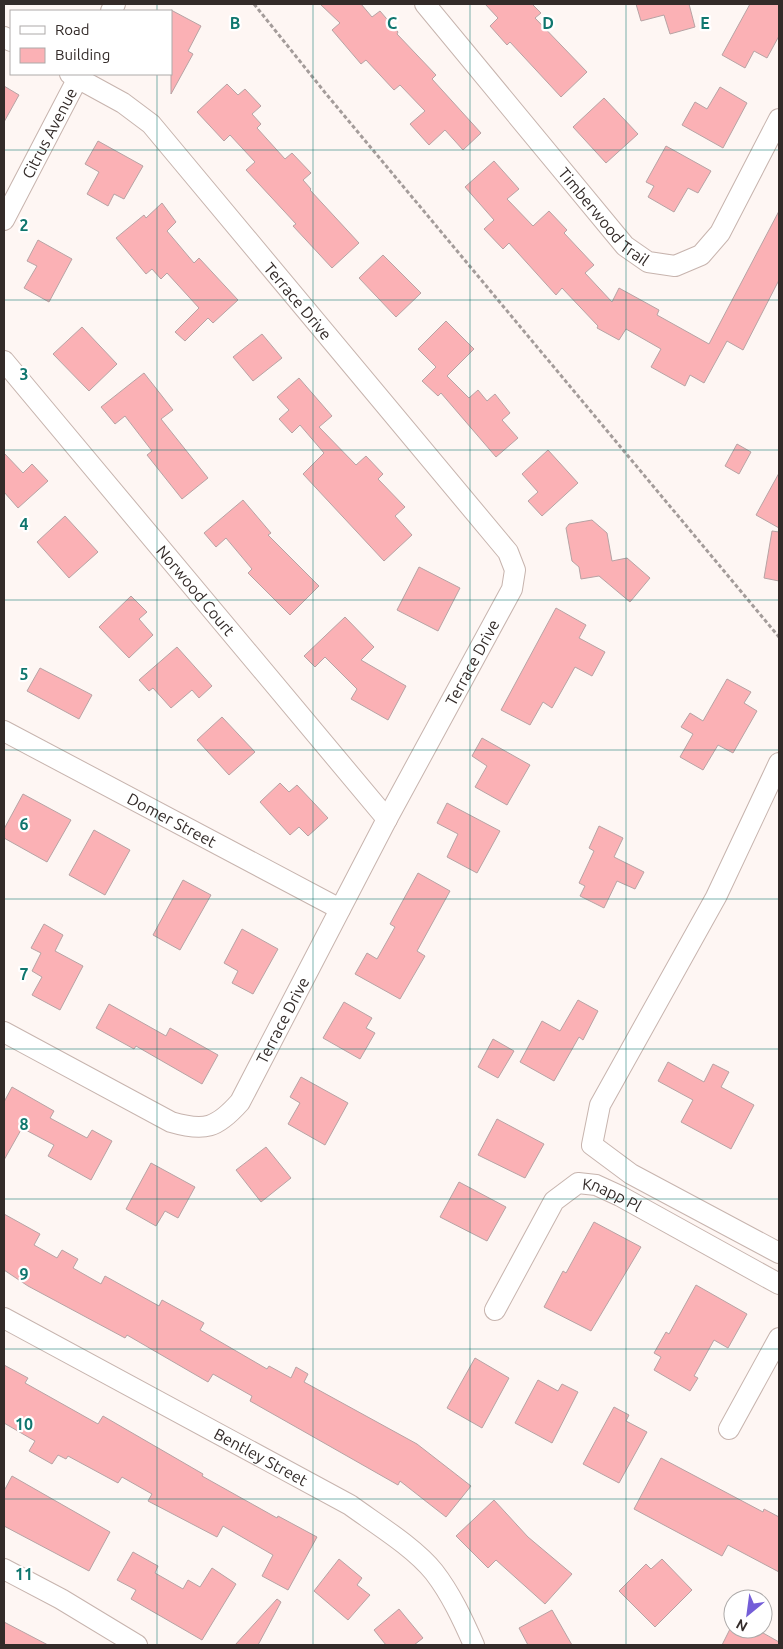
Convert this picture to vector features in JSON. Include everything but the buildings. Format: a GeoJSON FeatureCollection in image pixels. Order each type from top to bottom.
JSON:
{"type":"FeatureCollection","features":[{"type":"Feature","properties":{"kind":"street","name":"Timberwood Trail"},"geometry":{"type":"LineString","coordinates":[[425,4],[625,246],[648,262],[675,266],[701,255],[720,232],[779,119]]}},
{"type":"Feature","properties":{"kind":"street","name":"Citrus Avenue"},"geometry":{"type":"LineString","coordinates":[[4,220],[76,75]]}},
{"type":"Feature","properties":{"kind":"street","name":"Terrace Drive"},"geometry":{"type":"LineString","coordinates":[[4,1032],[171,1122],[193,1128],[210,1127],[225,1118],[240,1102],[387,819],[512,589],[515,570],[508,552],[151,124],[123,102],[76,75]]}},
{"type":"Feature","properties":{"kind":"street","name":"Norwood Court"},"geometry":{"type":"LineString","coordinates":[[4,361],[387,819]]}},
{"type":"Feature","properties":{"kind":"street","name":"Domer Street"},"geometry":{"type":"LineString","coordinates":[[4,731],[340,909]]}},
{"type":"Feature","properties":{"kind":"street"},"geometry":{"type":"LineString","coordinates":[[779,762],[716,898],[600,1105],[592,1145],[631,1174],[779,1253]]}},
{"type":"Feature","properties":{"kind":"street","name":"Knapp Pl"},"geometry":{"type":"LineString","coordinates":[[495,1310],[554,1201],[578,1183],[596,1185],[620,1196],[779,1284]]}},
{"type":"Feature","properties":{"kind":"street","name":"Bentley Street"},"geometry":{"type":"LineString","coordinates":[[4,1318],[350,1505],[396,1538],[433,1570],[452,1598],[474,1645]]}},
{"type":"Feature","properties":{"kind":"street"},"geometry":{"type":"LineString","coordinates":[[729,1429],[779,1338]]}},
{"type":"Feature","properties":{"kind":"street"},"geometry":{"type":"LineString","coordinates":[[4,1569],[61,1599],[137,1645]]}},
{"type":"Feature","properties":{"kind":"path"},"geometry":{"type":"LineString","coordinates":[[254,4],[327,95],[779,637]]}}]}
